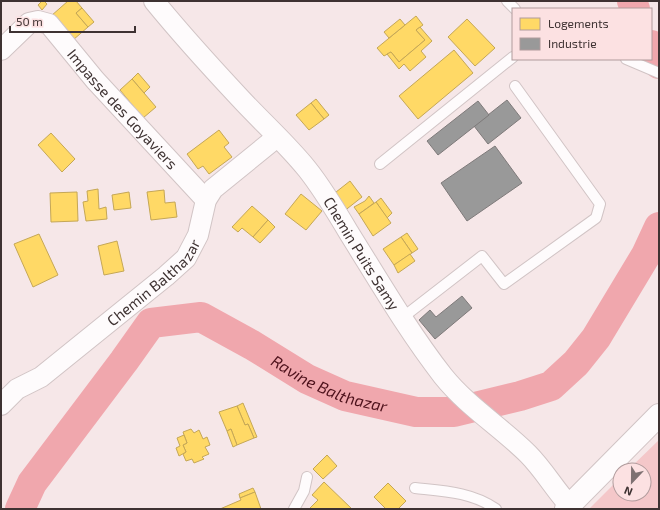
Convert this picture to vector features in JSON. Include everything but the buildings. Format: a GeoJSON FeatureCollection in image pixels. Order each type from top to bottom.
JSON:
{"type":"FeatureCollection","features":[{"type":"Feature","properties":{"kind":"main road"},"geometry":{"type":"LineString","coordinates":[[568,507],[659,415]]}},
{"type":"Feature","properties":{"kind":"street","name":"Chemin Puits Samy"},"geometry":{"type":"LineString","coordinates":[[154,1],[193,47],[307,169],[402,318],[443,376],[473,408],[529,455],[568,507]]}},
{"type":"Feature","properties":{"kind":"street","name":"Impasse des Goyaviers"},"geometry":{"type":"LineString","coordinates":[[1,50],[29,23],[38,21],[49,24],[95,80],[206,200]]}},
{"type":"Feature","properties":{"kind":"street","name":"Chemin Balthazar"},"geometry":{"type":"LineString","coordinates":[[1,405],[17,389],[48,372],[186,258],[198,235],[206,200],[213,189],[277,137]]}},
{"type":"Feature","properties":{"kind":"lane"},"geometry":{"type":"LineString","coordinates":[[380,164],[512,58]]}},
{"type":"Feature","properties":{"kind":"lane"},"geometry":{"type":"LineString","coordinates":[[628,60],[659,73]]}},
{"type":"Feature","properties":{"kind":"lane"},"geometry":{"type":"LineString","coordinates":[[402,318],[482,256],[504,284],[596,218],[600,204],[515,86]]}},
{"type":"Feature","properties":{"kind":"lane"},"geometry":{"type":"LineString","coordinates":[[294,509],[304,491],[307,477]]}},
{"type":"Feature","properties":{"kind":"lane"},"geometry":{"type":"LineString","coordinates":[[416,488],[456,493],[473,497],[486,502],[496,509]]}},
{"type":"Feature","properties":{"kind":"shaded area"},"geometry":{"type":"Polygon","coordinates":[[[659,440],[659,509],[589,509],[612,486],[612,502],[652,502],[652,462],[636,462],[659,440]]]}},
{"type":"Feature","properties":{"kind":"waterway","name":"Ravine Balthazar"},"geometry":{"type":"LineString","coordinates":[[632,1],[635,8]]}},
{"type":"Feature","properties":{"kind":"waterway","name":"Ravine Balthazar"},"geometry":{"type":"LineString","coordinates":[[652,47],[659,64]]}},
{"type":"Feature","properties":{"kind":"waterway","name":"Ravine Balthazar"},"geometry":{"type":"LineString","coordinates":[[20,509],[32,483],[151,323],[201,317],[252,345],[307,379],[345,396],[416,412],[454,412],[520,396],[551,386],[576,363],[596,338],[646,255],[659,227]]}}]}
